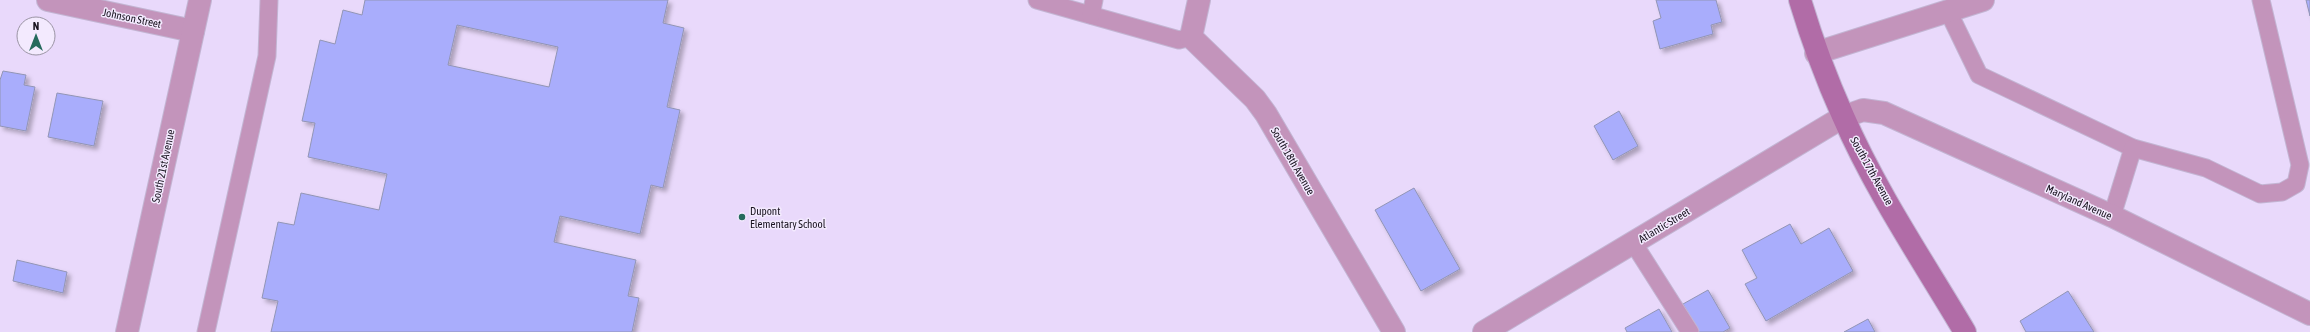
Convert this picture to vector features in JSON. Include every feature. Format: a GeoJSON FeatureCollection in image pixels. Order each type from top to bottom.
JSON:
{"type":"FeatureCollection","features":[{"type":"Feature","properties":{"kind":"street","name":"Johnson Street"},"geometry":{"type":"LineString","coordinates":[[48,0],[193,31]]}},
{"type":"Feature","properties":{"kind":"street","name":"South 21st Avenue"},"geometry":{"type":"LineString","coordinates":[[127,332],[200,0]]}},
{"type":"Feature","properties":{"kind":"street"},"geometry":{"type":"LineString","coordinates":[[1191,37],[1199,0]]}},
{"type":"Feature","properties":{"kind":"street","name":"South 17th Avenue"},"geometry":{"type":"LineString","coordinates":[[1800,0],[1816,53],[1843,117],[1869,170],[1965,332]]}},
{"type":"Feature","properties":{"kind":"street"},"geometry":{"type":"LineString","coordinates":[[1816,53],[1983,0]]}},
{"type":"Feature","properties":{"kind":"street","name":"South 18th Avenue"},"geometry":{"type":"LineString","coordinates":[[1191,37],[1255,99],[1266,114],[1394,332]]}},
{"type":"Feature","properties":{"kind":"street","name":"Maryland Avenue"},"geometry":{"type":"LineString","coordinates":[[1843,117],[1863,110],[1884,113],[2112,216],[2310,314]]}},
{"type":"Feature","properties":{"kind":"street","name":"Atlantic Street"},"geometry":{"type":"LineString","coordinates":[[1484,332],[1634,244],[1843,117]]}},
{"type":"Feature","properties":{"kind":"lane"},"geometry":{"type":"LineString","coordinates":[[206,332],[268,56],[269,0]]}},
{"type":"Feature","properties":{"kind":"lane"},"geometry":{"type":"LineString","coordinates":[[1037,0],[1093,7],[1178,40],[1191,37]]}},
{"type":"Feature","properties":{"kind":"lane"},"geometry":{"type":"LineString","coordinates":[[1948,11],[1979,75],[2133,148],[2206,168],[2260,194],[2282,192],[2296,184],[2300,165],[2261,0]]}},
{"type":"Feature","properties":{"kind":"lane"},"geometry":{"type":"LineString","coordinates":[[2112,216],[2133,148]]}},
{"type":"Feature","properties":{"kind":"lane"},"geometry":{"type":"LineString","coordinates":[[1634,244],[1690,332]]}},
{"type":"Feature","properties":{"kind":"building"},"geometry":{"type":"Polygon","coordinates":[[[365,0],[668,0],[663,23],[684,28],[667,107],[680,110],[663,188],[651,185],[640,234],[560,216],[554,242],[636,260],[628,296],[639,298],[632,332],[271,332],[278,301],[262,298],[278,222],[294,225],[301,193],[379,210],[387,174],[308,157],[315,123],[302,121],[320,40],[335,44],[343,10],[362,15],[365,0]],[[457,25],[448,65],[549,87],[558,47],[457,25]]]}},
{"type":"Feature","properties":{"kind":"building"},"geometry":{"type":"Polygon","coordinates":[[[1656,0],[1716,0],[1722,22],[1711,25],[1713,34],[1660,49],[1653,21],[1661,18],[1656,0]]]}},
{"type":"Feature","properties":{"kind":"building"},"geometry":{"type":"Polygon","coordinates":[[[2306,0],[2310,0],[2310,16],[2306,0]]]}},
{"type":"Feature","properties":{"kind":"building"},"geometry":{"type":"Polygon","coordinates":[[[3,71],[26,75],[24,85],[35,87],[26,131],[0,126],[0,80],[3,71]]]}},
{"type":"Feature","properties":{"kind":"building"},"geometry":{"type":"Polygon","coordinates":[[[57,93],[103,101],[94,146],[48,137],[57,93]]]}},
{"type":"Feature","properties":{"kind":"building"},"geometry":{"type":"Polygon","coordinates":[[[1619,111],[1638,146],[1613,160],[1594,126],[1619,111]]]}},
{"type":"Feature","properties":{"kind":"building"},"geometry":{"type":"Polygon","coordinates":[[[1414,188],[1460,269],[1421,291],[1375,210],[1414,188]]]}},
{"type":"Feature","properties":{"kind":"building"},"geometry":{"type":"Polygon","coordinates":[[[1790,224],[1801,244],[1829,228],[1853,271],[1766,321],[1745,284],[1757,278],[1742,250],[1790,224]]]}},
{"type":"Feature","properties":{"kind":"building"},"geometry":{"type":"Polygon","coordinates":[[[17,260],[67,272],[63,293],[13,281],[17,260]]]}},
{"type":"Feature","properties":{"kind":"building"},"geometry":{"type":"Polygon","coordinates":[[[1708,290],[1730,328],[1723,332],[1699,332],[1683,304],[1708,290]]]}},
{"type":"Feature","properties":{"kind":"building"},"geometry":{"type":"Polygon","coordinates":[[[2068,291],[2094,332],[2026,332],[2020,321],[2068,291]]]}},
{"type":"Feature","properties":{"kind":"building"},"geometry":{"type":"Polygon","coordinates":[[[1659,309],[1672,332],[1627,332],[1625,328],[1659,309]]]}},
{"type":"Feature","properties":{"kind":"building"},"geometry":{"type":"Polygon","coordinates":[[[1868,319],[1875,332],[1844,332],[1868,319]]]}},
{"type":"Feature","properties":{"kind":"place","name":"Dupont Elementary School"},"geometry":{"type":"Point","coordinates":[742,217]}}]}
